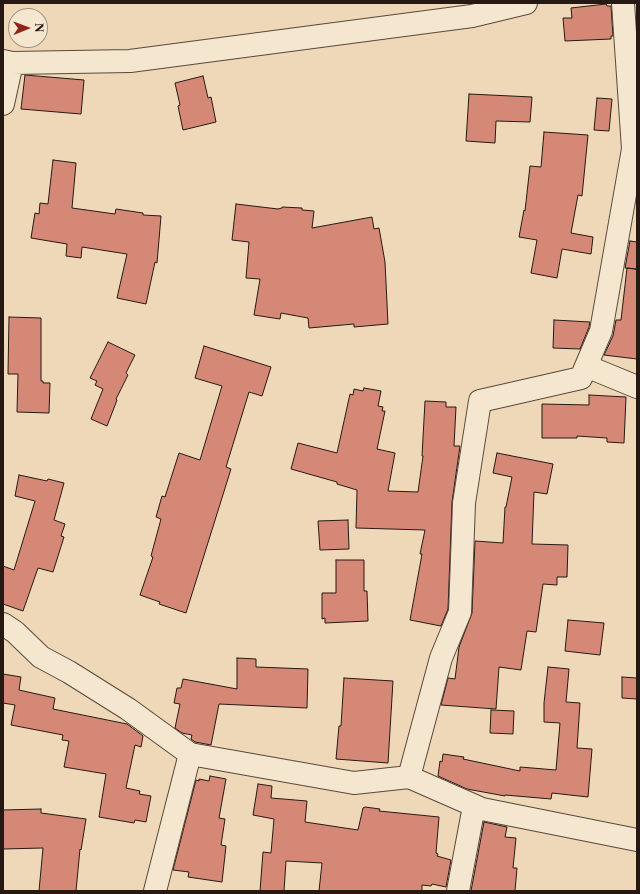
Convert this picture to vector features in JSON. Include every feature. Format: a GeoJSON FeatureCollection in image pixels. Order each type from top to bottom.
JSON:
{"type":"FeatureCollection","features":[{"type":"Feature","properties":{"kind":"street"},"geometry":{"type":"LineString","coordinates":[[3,104],[8,62],[130,60],[472,16],[526,3]]}},
{"type":"Feature","properties":{"kind":"street"},"geometry":{"type":"LineString","coordinates":[[408,777],[441,658],[460,612],[464,503],[480,401],[581,378],[602,331],[633,149],[623,3]]}},
{"type":"Feature","properties":{"kind":"street"},"geometry":{"type":"LineString","coordinates":[[586,366],[637,387]]}},
{"type":"Feature","properties":{"kind":"street"},"geometry":{"type":"LineString","coordinates":[[3,624],[15,632],[40,657],[69,672],[128,709],[190,754],[354,783],[408,777],[482,809],[637,840]]}},
{"type":"Feature","properties":{"kind":"street"},"geometry":{"type":"LineString","coordinates":[[155,891],[190,754]]}},
{"type":"Feature","properties":{"kind":"street"},"geometry":{"type":"LineString","coordinates":[[458,891],[474,806]]}},
{"type":"Feature","properties":{"kind":"building"},"geometry":{"type":"Polygon","coordinates":[[[606,4],[607,6],[611,6],[613,36],[611,36],[611,39],[565,41],[563,18],[572,18],[571,8],[606,4]]]}},
{"type":"Feature","properties":{"kind":"building"},"geometry":{"type":"Polygon","coordinates":[[[25,75],[84,80],[81,114],[21,109],[25,75]]]}},
{"type":"Feature","properties":{"kind":"building"},"geometry":{"type":"Polygon","coordinates":[[[203,76],[208,98],[211,97],[216,122],[183,130],[178,106],[180,105],[175,83],[203,76]]]}},
{"type":"Feature","properties":{"kind":"building"},"geometry":{"type":"Polygon","coordinates":[[[469,94],[532,97],[530,122],[496,121],[495,143],[466,141],[469,94]]]}},
{"type":"Feature","properties":{"kind":"building"},"geometry":{"type":"Polygon","coordinates":[[[597,98],[612,99],[609,131],[594,130],[597,98]]]}},
{"type":"Feature","properties":{"kind":"building"},"geometry":{"type":"Polygon","coordinates":[[[544,132],[588,135],[582,196],[578,195],[571,233],[593,237],[591,254],[562,249],[557,278],[531,273],[537,240],[519,237],[524,210],[525,211],[530,166],[541,167],[544,132]]]}},
{"type":"Feature","properties":{"kind":"building"},"geometry":{"type":"Polygon","coordinates":[[[53,160],[76,163],[72,208],[115,214],[116,209],[143,213],[143,215],[161,216],[157,263],[155,262],[146,304],[117,298],[127,254],[82,247],[81,258],[66,256],[67,244],[31,238],[35,213],[39,214],[40,203],[48,204],[53,160]]]}},
{"type":"Feature","properties":{"kind":"building"},"geometry":{"type":"Polygon","coordinates":[[[236,204],[278,209],[282,207],[302,208],[302,210],[314,211],[312,228],[372,217],[374,229],[379,228],[385,262],[388,324],[354,327],[354,324],[309,328],[308,318],[281,313],[280,319],[254,315],[260,279],[246,278],[249,242],[232,240],[236,204]]]}},
{"type":"Feature","properties":{"kind":"building"},"geometry":{"type":"Polygon","coordinates":[[[630,241],[637,242],[637,359],[604,355],[613,336],[616,320],[621,320],[627,268],[625,268],[630,241]]]}},
{"type":"Feature","properties":{"kind":"building"},"geometry":{"type":"Polygon","coordinates":[[[9,317],[41,318],[41,381],[43,381],[43,383],[50,383],[49,413],[17,412],[18,374],[8,374],[9,317]]]}},
{"type":"Feature","properties":{"kind":"building"},"geometry":{"type":"Polygon","coordinates":[[[554,320],[590,322],[580,349],[553,348],[554,320]]]}},
{"type":"Feature","properties":{"kind":"building"},"geometry":{"type":"Polygon","coordinates":[[[108,342],[135,355],[126,373],[128,375],[116,399],[117,400],[107,426],[91,419],[103,389],[95,385],[97,381],[90,378],[108,342]]]}},
{"type":"Feature","properties":{"kind":"building"},"geometry":{"type":"Polygon","coordinates":[[[204,346],[271,367],[262,396],[249,392],[226,467],[231,469],[186,613],[159,604],[160,602],[140,595],[153,557],[151,556],[161,519],[156,517],[162,496],[165,497],[179,453],[200,460],[222,386],[195,378],[204,346]]]}},
{"type":"Feature","properties":{"kind":"building"},"geometry":{"type":"Polygon","coordinates":[[[364,388],[381,391],[378,406],[383,407],[382,411],[385,411],[377,449],[395,453],[388,491],[418,492],[423,456],[425,401],[446,402],[446,407],[456,407],[454,446],[460,446],[452,502],[448,609],[441,626],[410,620],[425,530],[356,528],[357,490],[337,484],[337,482],[291,469],[298,443],[337,453],[350,394],[353,395],[354,389],[363,391],[364,388]]]}},
{"type":"Feature","properties":{"kind":"building"},"geometry":{"type":"Polygon","coordinates":[[[589,395],[626,397],[624,443],[607,442],[607,438],[577,436],[577,438],[542,438],[542,404],[589,405],[589,395]]]}},
{"type":"Feature","properties":{"kind":"building"},"geometry":{"type":"Polygon","coordinates":[[[497,453],[553,464],[547,494],[534,492],[532,544],[568,545],[567,577],[557,577],[557,585],[543,584],[536,632],[527,631],[521,670],[499,667],[496,709],[441,705],[448,678],[455,679],[459,647],[472,613],[475,541],[503,543],[505,507],[512,477],[493,473],[497,453]]]}},
{"type":"Feature","properties":{"kind":"building"},"geometry":{"type":"Polygon","coordinates":[[[19,475],[64,483],[54,520],[65,524],[61,536],[64,537],[53,572],[38,568],[23,611],[3,604],[3,566],[14,570],[35,501],[15,496],[19,475]]]}},
{"type":"Feature","properties":{"kind":"building"},"geometry":{"type":"Polygon","coordinates":[[[348,520],[349,549],[320,550],[318,521],[348,520]]]}},
{"type":"Feature","properties":{"kind":"building"},"geometry":{"type":"Polygon","coordinates":[[[336,560],[364,560],[364,591],[367,591],[368,621],[325,623],[325,618],[322,619],[322,593],[336,593],[336,560]]]}},
{"type":"Feature","properties":{"kind":"building"},"geometry":{"type":"Polygon","coordinates":[[[568,620],[604,623],[600,655],[565,651],[568,620]]]}},
{"type":"Feature","properties":{"kind":"building"},"geometry":{"type":"Polygon","coordinates":[[[237,658],[256,659],[256,667],[308,669],[307,708],[219,704],[211,745],[195,742],[191,739],[192,735],[182,733],[175,728],[180,704],[174,703],[177,688],[181,688],[183,679],[237,689],[237,658]]]}},
{"type":"Feature","properties":{"kind":"building"},"geometry":{"type":"Polygon","coordinates":[[[548,667],[569,669],[566,702],[580,703],[577,748],[592,749],[588,797],[552,793],[551,799],[505,796],[467,789],[438,776],[440,761],[442,762],[443,754],[464,757],[463,759],[520,771],[520,767],[556,770],[560,723],[544,722],[544,703],[548,667]]]}},
{"type":"Feature","properties":{"kind":"building"},"geometry":{"type":"Polygon","coordinates":[[[3,674],[21,677],[19,690],[55,698],[53,709],[127,724],[143,736],[141,747],[135,745],[126,788],[140,791],[139,794],[151,796],[146,822],[135,820],[134,823],[99,817],[106,774],[64,767],[69,741],[62,740],[63,735],[11,725],[15,705],[3,703],[3,674]]]}},
{"type":"Feature","properties":{"kind":"building"},"geometry":{"type":"Polygon","coordinates":[[[622,677],[637,678],[637,699],[622,698],[622,677]]]}},
{"type":"Feature","properties":{"kind":"building"},"geometry":{"type":"Polygon","coordinates":[[[344,678],[393,681],[388,763],[336,759],[339,726],[341,726],[344,678]]]}},
{"type":"Feature","properties":{"kind":"building"},"geometry":{"type":"Polygon","coordinates":[[[491,710],[514,711],[513,734],[490,733],[491,710]]]}},
{"type":"Feature","properties":{"kind":"building"},"geometry":{"type":"Polygon","coordinates":[[[210,776],[226,779],[219,818],[225,819],[221,845],[226,846],[222,882],[188,877],[189,872],[173,870],[196,780],[199,781],[199,779],[209,781],[210,776]]]}},
{"type":"Feature","properties":{"kind":"building"},"geometry":{"type":"Polygon","coordinates":[[[258,784],[272,786],[271,798],[307,801],[305,822],[358,830],[363,808],[365,807],[380,809],[379,811],[439,817],[436,853],[438,854],[437,856],[451,860],[446,887],[432,884],[431,886],[422,885],[422,891],[319,891],[322,863],[286,861],[284,891],[260,891],[263,852],[271,853],[274,819],[253,815],[258,784]]]}},
{"type":"Feature","properties":{"kind":"building"},"geometry":{"type":"Polygon","coordinates":[[[41,809],[41,813],[86,819],[81,850],[80,849],[76,891],[39,891],[43,848],[3,849],[3,810],[41,809]]]}},
{"type":"Feature","properties":{"kind":"building"},"geometry":{"type":"Polygon","coordinates":[[[484,822],[507,827],[505,837],[516,838],[513,868],[517,868],[515,891],[471,891],[484,822]]]}}]}
